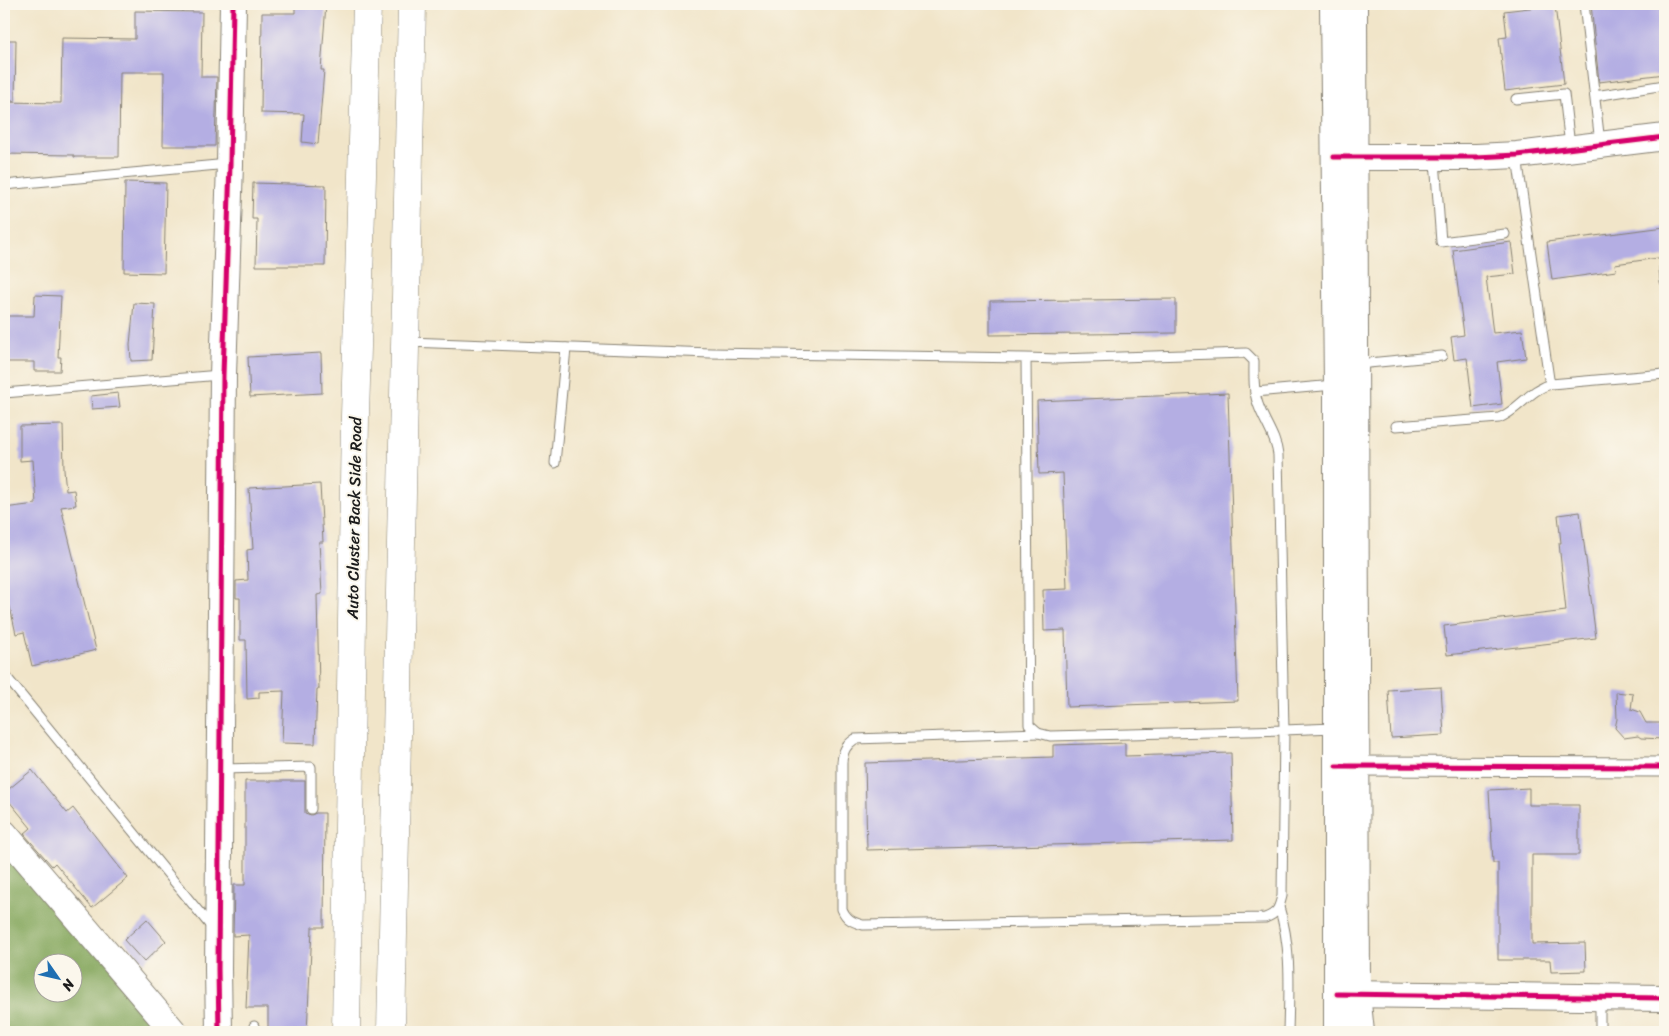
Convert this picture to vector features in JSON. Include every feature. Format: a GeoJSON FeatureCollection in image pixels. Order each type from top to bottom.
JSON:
{"type":"FeatureCollection","features":[{"type":"Feature","properties":{"kind":"main road"},"geometry":{"type":"LineString","coordinates":[[219,1032],[223,375],[233,4]]}},
{"type":"Feature","properties":{"kind":"main road","name":"Auto Cluster Back Side Road"},"geometry":{"type":"LineString","coordinates":[[346,1032],[355,416],[367,4]]}},
{"type":"Feature","properties":{"kind":"main road"},"geometry":{"type":"LineString","coordinates":[[391,1032],[412,4]]}},
{"type":"Feature","properties":{"kind":"main road"},"geometry":{"type":"LineString","coordinates":[[1333,4],[1344,157],[1349,352],[1346,766],[1347,994],[1337,1032]]}},
{"type":"Feature","properties":{"kind":"main road"},"geometry":{"type":"LineString","coordinates":[[1344,157],[1354,4]]}},
{"type":"Feature","properties":{"kind":"main road"},"geometry":{"type":"LineString","coordinates":[[1344,157],[1517,155],[1665,137]]}},
{"type":"Feature","properties":{"kind":"main road"},"geometry":{"type":"LineString","coordinates":[[1346,766],[1336,728],[1337,384],[1349,352]]}},
{"type":"Feature","properties":{"kind":"main road"},"geometry":{"type":"LineString","coordinates":[[4,833],[174,1032]]}},
{"type":"Feature","properties":{"kind":"main road"},"geometry":{"type":"LineString","coordinates":[[4,856],[154,1032]]}},
{"type":"Feature","properties":{"kind":"main road"},"geometry":{"type":"LineString","coordinates":[[1347,994],[1665,998]]}},
{"type":"Feature","properties":{"kind":"main road"},"geometry":{"type":"LineString","coordinates":[[1347,994],[1361,1032]]}},
{"type":"Feature","properties":{"kind":"street"},"geometry":{"type":"LineString","coordinates":[[1346,766],[1665,767]]}},
{"type":"Feature","properties":{"kind":"lane"},"geometry":{"type":"LineString","coordinates":[[1584,4],[1600,145]]}},
{"type":"Feature","properties":{"kind":"lane"},"geometry":{"type":"LineString","coordinates":[[1595,96],[1665,85]]}},
{"type":"Feature","properties":{"kind":"lane"},"geometry":{"type":"LineString","coordinates":[[1516,99],[1564,94],[1571,149]]}},
{"type":"Feature","properties":{"kind":"lane"},"geometry":{"type":"LineString","coordinates":[[1517,155],[1551,384]]}},
{"type":"Feature","properties":{"kind":"lane"},"geometry":{"type":"LineString","coordinates":[[1435,157],[1441,242],[1505,234]]}},
{"type":"Feature","properties":{"kind":"lane"},"geometry":{"type":"LineString","coordinates":[[4,185],[230,164]]}},
{"type":"Feature","properties":{"kind":"lane"},"geometry":{"type":"LineString","coordinates":[[1664,268],[1665,281]]}},
{"type":"Feature","properties":{"kind":"lane"},"geometry":{"type":"LineString","coordinates":[[405,342],[711,353],[1058,359],[1246,353],[1254,362],[1257,404],[1277,445],[1278,455],[1284,730],[1282,896],[1279,907],[1274,915],[1266,918],[863,925],[853,922],[846,917],[842,908],[842,762],[843,752],[848,744],[855,739],[1038,733],[1050,736],[1284,730],[1336,728]]}},
{"type":"Feature","properties":{"kind":"lane"},"geometry":{"type":"LineString","coordinates":[[555,463],[566,348]]}},
{"type":"Feature","properties":{"kind":"lane"},"geometry":{"type":"LineString","coordinates":[[1349,352],[1442,356]]}},
{"type":"Feature","properties":{"kind":"lane"},"geometry":{"type":"LineString","coordinates":[[1026,358],[1029,724],[1038,733]]}},
{"type":"Feature","properties":{"kind":"lane"},"geometry":{"type":"LineString","coordinates":[[1396,426],[1499,418],[1506,415],[1539,389],[1551,384],[1665,374]]}},
{"type":"Feature","properties":{"kind":"lane"},"geometry":{"type":"LineString","coordinates":[[4,393],[223,375]]}},
{"type":"Feature","properties":{"kind":"lane"},"geometry":{"type":"LineString","coordinates":[[1255,392],[1337,384]]}},
{"type":"Feature","properties":{"kind":"lane"},"geometry":{"type":"LineString","coordinates":[[4,674],[219,937]]}},
{"type":"Feature","properties":{"kind":"lane"},"geometry":{"type":"LineString","coordinates":[[220,769],[311,767],[311,808]]}},
{"type":"Feature","properties":{"kind":"lane"},"geometry":{"type":"LineString","coordinates":[[1279,907],[1284,925],[1289,965],[1288,1032]]}},
{"type":"Feature","properties":{"kind":"lane"},"geometry":{"type":"LineString","coordinates":[[1600,997],[1600,1032]]}},
{"type":"Feature","properties":{"kind":"green space"},"geometry":{"type":"Polygon","coordinates":[[[4,844],[170,1032],[4,1032],[4,844]]]}},
{"type":"Feature","properties":{"kind":"building"},"geometry":{"type":"Polygon","coordinates":[[[295,4],[326,4],[321,70],[324,70],[318,144],[302,142],[304,114],[261,113],[262,13],[295,13],[295,4]]]}},
{"type":"Feature","properties":{"kind":"building"},"geometry":{"type":"Polygon","coordinates":[[[1591,4],[1665,4],[1665,74],[1599,82],[1591,4]]]}},
{"type":"Feature","properties":{"kind":"building"},"geometry":{"type":"Polygon","coordinates":[[[1555,5],[1564,84],[1505,91],[1499,38],[1507,37],[1504,11],[1555,5]]]}},
{"type":"Feature","properties":{"kind":"building"},"geometry":{"type":"Polygon","coordinates":[[[135,11],[202,12],[201,77],[217,77],[215,146],[163,146],[164,72],[120,72],[119,157],[4,154],[4,102],[61,103],[62,38],[135,39],[135,11]]]}},
{"type":"Feature","properties":{"kind":"building"},"geometry":{"type":"Polygon","coordinates":[[[4,40],[16,40],[15,101],[4,101],[4,40]]]}},
{"type":"Feature","properties":{"kind":"building"},"geometry":{"type":"Polygon","coordinates":[[[125,182],[166,183],[164,273],[124,272],[125,182]]]}},
{"type":"Feature","properties":{"kind":"building"},"geometry":{"type":"Polygon","coordinates":[[[253,183],[326,185],[325,266],[256,266],[257,219],[252,219],[253,183]]]}},
{"type":"Feature","properties":{"kind":"building"},"geometry":{"type":"Polygon","coordinates":[[[1665,227],[1665,257],[1615,264],[1616,271],[1552,280],[1547,242],[1665,227]]]}},
{"type":"Feature","properties":{"kind":"building"},"geometry":{"type":"Polygon","coordinates":[[[1511,242],[1515,274],[1486,277],[1493,333],[1522,330],[1526,358],[1497,362],[1502,404],[1473,408],[1467,358],[1454,360],[1451,337],[1464,335],[1453,250],[1511,242]]]}},
{"type":"Feature","properties":{"kind":"building"},"geometry":{"type":"Polygon","coordinates":[[[35,295],[61,296],[58,357],[61,357],[60,371],[34,371],[34,362],[4,362],[4,316],[34,316],[35,295]]]}},
{"type":"Feature","properties":{"kind":"building"},"geometry":{"type":"Polygon","coordinates":[[[1176,299],[1176,333],[990,335],[990,301],[1176,299]]]}},
{"type":"Feature","properties":{"kind":"building"},"geometry":{"type":"Polygon","coordinates":[[[134,303],[155,304],[152,360],[131,361],[130,345],[134,303]]]}},
{"type":"Feature","properties":{"kind":"building"},"geometry":{"type":"Polygon","coordinates":[[[321,353],[322,393],[250,397],[248,357],[321,353]]]}},
{"type":"Feature","properties":{"kind":"building"},"geometry":{"type":"Polygon","coordinates":[[[118,393],[120,407],[92,409],[91,396],[118,393]]]}},
{"type":"Feature","properties":{"kind":"building"},"geometry":{"type":"Polygon","coordinates":[[[1228,393],[1238,701],[1067,707],[1065,630],[1044,631],[1043,590],[1067,589],[1063,473],[1039,474],[1037,401],[1228,393]]]}},
{"type":"Feature","properties":{"kind":"building"},"geometry":{"type":"Polygon","coordinates":[[[63,425],[66,491],[74,490],[76,505],[61,507],[96,650],[32,666],[24,632],[16,634],[10,607],[4,609],[4,508],[36,504],[33,460],[20,461],[20,426],[63,425]]]}},
{"type":"Feature","properties":{"kind":"building"},"geometry":{"type":"Polygon","coordinates":[[[320,484],[323,542],[319,542],[322,594],[317,595],[319,689],[317,689],[315,744],[282,743],[284,691],[259,692],[259,698],[247,699],[246,640],[240,640],[240,598],[236,598],[236,581],[248,580],[247,550],[253,549],[249,488],[320,484]]]}},
{"type":"Feature","properties":{"kind":"building"},"geometry":{"type":"Polygon","coordinates":[[[1580,512],[1596,638],[1447,655],[1444,626],[1566,611],[1558,515],[1580,512]]]}},
{"type":"Feature","properties":{"kind":"building"},"geometry":{"type":"Polygon","coordinates":[[[1441,687],[1444,735],[1391,738],[1388,690],[1441,687]]]}},
{"type":"Feature","properties":{"kind":"building"},"geometry":{"type":"Polygon","coordinates":[[[1616,692],[1633,694],[1631,709],[1640,712],[1646,723],[1664,723],[1664,739],[1641,738],[1638,736],[1624,738],[1615,728],[1617,719],[1616,692]]]}},
{"type":"Feature","properties":{"kind":"building"},"geometry":{"type":"Polygon","coordinates":[[[1125,743],[1125,756],[1231,753],[1233,840],[867,850],[865,763],[1053,757],[1053,745],[1125,743]]]}},
{"type":"Feature","properties":{"kind":"building"},"geometry":{"type":"Polygon","coordinates":[[[32,770],[67,813],[73,808],[128,878],[92,908],[55,863],[52,866],[24,834],[31,828],[4,795],[32,770]]]}},
{"type":"Feature","properties":{"kind":"building"},"geometry":{"type":"Polygon","coordinates":[[[245,781],[305,781],[305,813],[311,815],[325,813],[324,927],[312,927],[307,1032],[268,1032],[268,1008],[246,1008],[249,935],[233,936],[234,885],[245,885],[245,781]]]}},
{"type":"Feature","properties":{"kind":"building"},"geometry":{"type":"Polygon","coordinates":[[[1529,788],[1529,805],[1579,805],[1579,855],[1532,855],[1532,944],[1585,943],[1586,971],[1551,972],[1550,960],[1498,960],[1498,863],[1493,863],[1489,790],[1529,788]]]}},
{"type":"Feature","properties":{"kind":"building"},"geometry":{"type":"Polygon","coordinates":[[[147,919],[166,941],[144,962],[124,940],[147,919]]]}},
{"type":"Feature","properties":{"kind":"cycle path"},"geometry":{"type":"LineString","coordinates":[[219,1032],[223,375],[233,4]]}},
{"type":"Feature","properties":{"kind":"cycle path"},"geometry":{"type":"LineString","coordinates":[[1334,157],[1476,157],[1517,155],[1665,137]]}},
{"type":"Feature","properties":{"kind":"cycle path"},"geometry":{"type":"LineString","coordinates":[[1336,766],[1665,767]]}},
{"type":"Feature","properties":{"kind":"cycle path"},"geometry":{"type":"LineString","coordinates":[[1337,994],[1665,998]]}}]}
